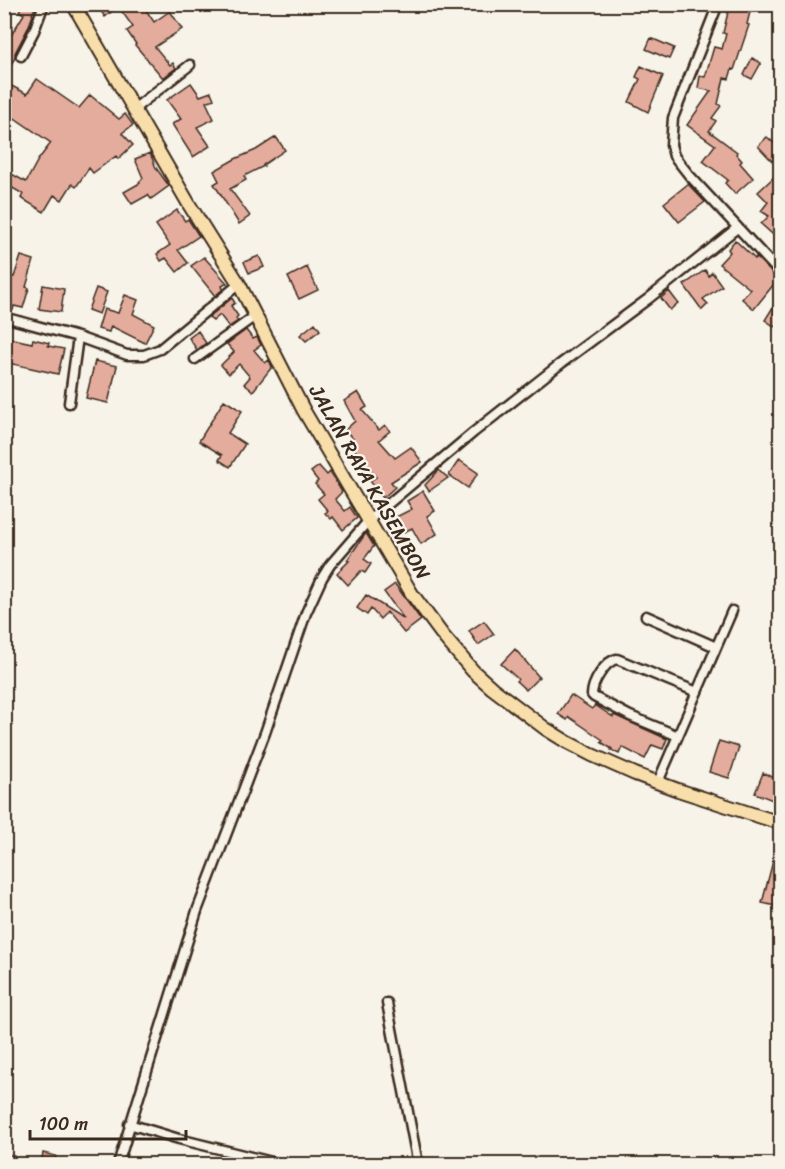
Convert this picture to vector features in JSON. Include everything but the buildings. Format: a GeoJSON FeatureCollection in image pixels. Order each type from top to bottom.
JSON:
{"type":"FeatureCollection","features":[{"type":"Feature","properties":{"kind":"main road","name":"JALAN RAYA KASEMBON"},"geometry":{"type":"LineString","coordinates":[[73,4],[190,206],[239,284],[304,411],[412,594],[473,671],[512,704],[567,742],[592,755],[657,782],[780,823]]}},
{"type":"Feature","properties":{"kind":"street"},"geometry":{"type":"LineString","coordinates":[[21,56],[44,4]]}},
{"type":"Feature","properties":{"kind":"street"},"geometry":{"type":"LineString","coordinates":[[718,4],[673,118],[671,145],[679,164],[780,273]]}},
{"type":"Feature","properties":{"kind":"street"},"geometry":{"type":"LineString","coordinates":[[134,109],[190,65]]}},
{"type":"Feature","properties":{"kind":"street"},"geometry":{"type":"LineString","coordinates":[[118,1164],[197,911],[265,733],[306,613],[330,565],[369,520],[518,397],[648,299],[737,228]]}},
{"type":"Feature","properties":{"kind":"street"},"geometry":{"type":"LineString","coordinates":[[4,317],[78,337],[127,355],[138,356],[160,349],[239,284]]}},
{"type":"Feature","properties":{"kind":"street"},"geometry":{"type":"LineString","coordinates":[[195,359],[255,316]]}},
{"type":"Feature","properties":{"kind":"street"},"geometry":{"type":"LineString","coordinates":[[69,403],[78,337]]}},
{"type":"Feature","properties":{"kind":"street"},"geometry":{"type":"LineString","coordinates":[[657,782],[732,611]]}},
{"type":"Feature","properties":{"kind":"street"},"geometry":{"type":"LineString","coordinates":[[646,616],[716,647]]}},
{"type":"Feature","properties":{"kind":"street"},"geometry":{"type":"LineString","coordinates":[[678,736],[630,716],[594,697],[592,687],[610,661],[621,659],[697,692]]}},
{"type":"Feature","properties":{"kind":"street"},"geometry":{"type":"LineString","coordinates":[[387,1003],[418,1164]]}},
{"type":"Feature","properties":{"kind":"street"},"geometry":{"type":"LineString","coordinates":[[129,1124],[280,1164]]}}]}
